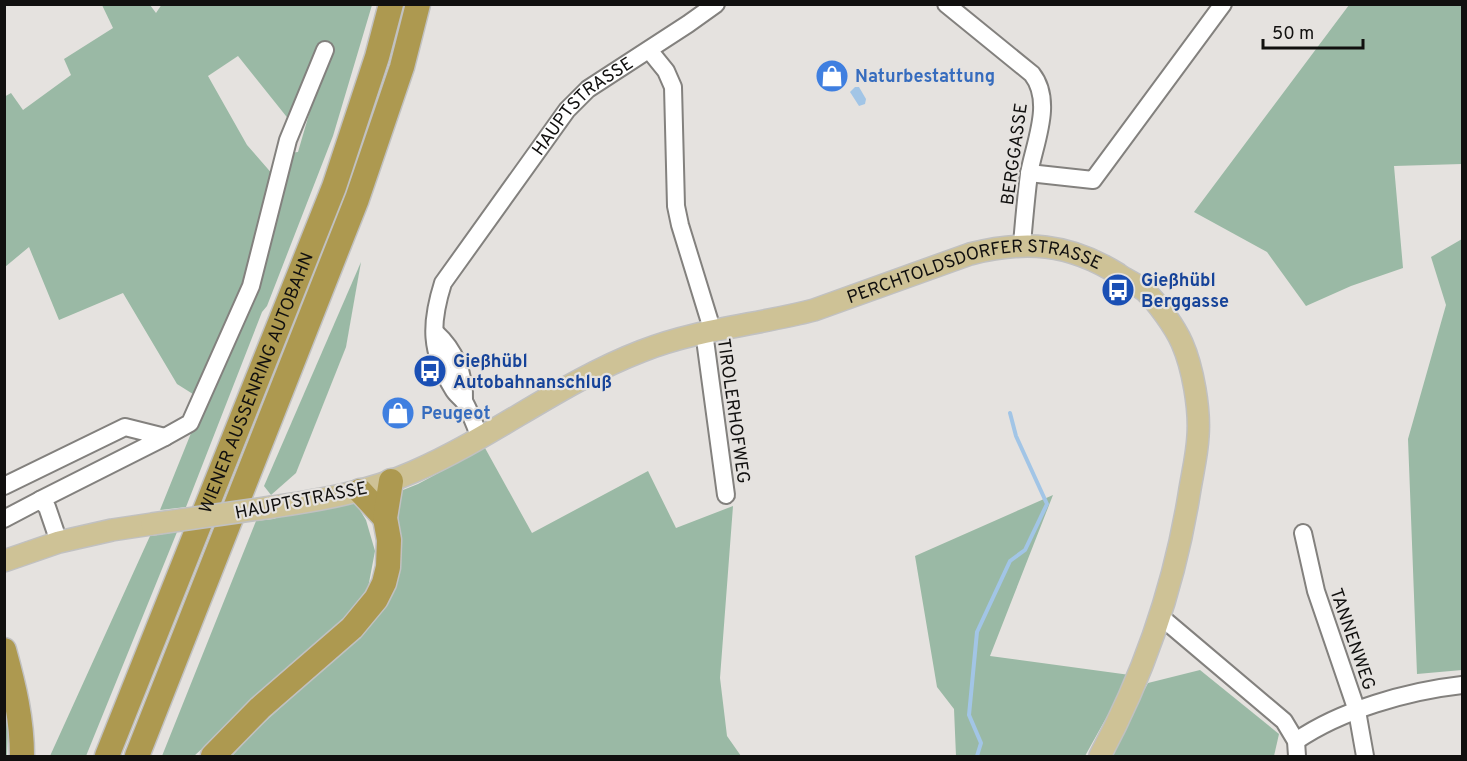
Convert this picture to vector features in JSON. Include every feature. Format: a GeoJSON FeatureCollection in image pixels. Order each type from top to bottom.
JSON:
{"type":"FeatureCollection","features":[{"type":"Feature","properties":{"kind":"highway","name":"WIENER AUSSENRING AUTOBAHN"},"geometry":{"type":"LineString","coordinates":[[107,756],[334,187],[377,57],[391,4]]}},
{"type":"Feature","properties":{"kind":"highway","name":"WIENER AUSSENRING AUTOBAHN"},"geometry":{"type":"LineString","coordinates":[[137,756],[357,199],[402,67],[418,4]]}},
{"type":"Feature","properties":{"kind":"highway"},"geometry":{"type":"LineString","coordinates":[[213,756],[260,708],[333,645],[366,613],[384,584],[388,567],[389,540],[386,518],[391,481]]}},
{"type":"Feature","properties":{"kind":"highway"},"geometry":{"type":"LineString","coordinates":[[360,490],[386,518]]}},
{"type":"Feature","properties":{"kind":"highway"},"geometry":{"type":"LineString","coordinates":[[4,650],[17,696],[22,731],[22,756]]}},
{"type":"Feature","properties":{"kind":"main road","name":"PERCHTOLDSDORFER STRASSE"},"geometry":{"type":"LineString","coordinates":[[480,437],[577,381],[642,351],[708,331],[814,310],[970,254],[996,247],[1022,244],[1055,249],[1090,259],[1145,291],[1159,307],[1182,342],[1191,372],[1198,436],[1176,560],[1161,617],[1122,715],[1100,756]]}},
{"type":"Feature","properties":{"kind":"main road","name":"HAUPTSTRASSE"},"geometry":{"type":"LineString","coordinates":[[4,561],[59,542],[112,530],[272,507],[360,490],[416,471],[480,437]]}},
{"type":"Feature","properties":{"kind":"street","name":"BERGGASSE"},"geometry":{"type":"LineString","coordinates":[[946,4],[1036,80],[1041,100],[1041,122],[1029,173],[1022,244]]}},
{"type":"Feature","properties":{"kind":"street"},"geometry":{"type":"LineString","coordinates":[[1029,173],[1094,180],[1223,4]]}},
{"type":"Feature","properties":{"kind":"street","name":"HAUPTSTRASSE"},"geometry":{"type":"LineString","coordinates":[[480,437],[464,401],[464,387],[459,369],[446,342],[436,333],[434,312],[443,283],[567,110],[588,89],[688,24],[711,6]]}},
{"type":"Feature","properties":{"kind":"street"},"geometry":{"type":"LineString","coordinates":[[4,519],[190,423],[251,286],[288,140],[325,50]]}},
{"type":"Feature","properties":{"kind":"street","name":"TIROLERHOFWEG"},"geometry":{"type":"LineString","coordinates":[[649,50],[666,71],[673,87],[676,206],[708,331],[726,495]]}},
{"type":"Feature","properties":{"kind":"street"},"geometry":{"type":"LineString","coordinates":[[4,486],[125,427],[165,437]]}},
{"type":"Feature","properties":{"kind":"street"},"geometry":{"type":"LineString","coordinates":[[40,500],[47,507],[59,542]]}},
{"type":"Feature","properties":{"kind":"street","name":"TANNENWEG"},"geometry":{"type":"LineString","coordinates":[[1304,533],[1316,591],[1357,711],[1365,756]]}},
{"type":"Feature","properties":{"kind":"street"},"geometry":{"type":"LineString","coordinates":[[1161,617],[1284,721],[1296,749],[1319,728],[1357,711],[1439,687],[1462,685]]}},
{"type":"Feature","properties":{"kind":"green space"},"geometry":{"type":"Polygon","coordinates":[[[162,4],[372,5],[333,136],[186,507],[160,510],[204,401],[177,384],[123,293],[59,320],[29,247],[5,267],[4,97],[11,93],[23,110],[71,75],[64,59],[113,28],[102,5],[150,5],[156,13],[162,4]],[[238,56],[208,76],[247,145],[274,176],[289,153],[298,152],[321,73],[290,121],[238,56]]]}},
{"type":"Feature","properties":{"kind":"green space"},"geometry":{"type":"Polygon","coordinates":[[[1349,5],[1462,5],[1462,164],[1394,166],[1403,268],[1351,286],[1306,306],[1267,252],[1194,212],[1349,5]]]}},
{"type":"Feature","properties":{"kind":"green space"},"geometry":{"type":"Polygon","coordinates":[[[1462,239],[1462,670],[1417,674],[1408,439],[1446,305],[1431,257],[1462,239]]]}},
{"type":"Feature","properties":{"kind":"green space"},"geometry":{"type":"Polygon","coordinates":[[[361,262],[346,347],[296,473],[271,495],[264,486],[361,262]]]}},
{"type":"Feature","properties":{"kind":"green space"},"geometry":{"type":"Polygon","coordinates":[[[485,448],[532,533],[648,471],[676,528],[733,506],[720,678],[727,736],[741,756],[232,756],[257,729],[354,641],[394,521],[398,492],[418,484],[485,448]]]}},
{"type":"Feature","properties":{"kind":"green space"},"geometry":{"type":"Polygon","coordinates":[[[1053,495],[990,656],[1130,675],[1085,756],[956,756],[954,709],[937,687],[915,556],[1053,495]]]}},
{"type":"Feature","properties":{"kind":"green space"},"geometry":{"type":"Polygon","coordinates":[[[355,502],[366,520],[375,551],[368,588],[341,622],[194,756],[162,756],[256,521],[273,519],[302,510],[355,502]]]}},
{"type":"Feature","properties":{"kind":"green space"},"geometry":{"type":"Polygon","coordinates":[[[177,532],[86,756],[50,756],[150,536],[177,532]]]}},
{"type":"Feature","properties":{"kind":"green space"},"geometry":{"type":"Polygon","coordinates":[[[1200,670],[1279,734],[1274,756],[1109,756],[1148,683],[1200,670]]]}},
{"type":"Feature","properties":{"kind":"green space"},"geometry":{"type":"Polygon","coordinates":[[[4,705],[8,727],[7,756],[5,756],[4,705]]]}},
{"type":"Feature","properties":{"kind":"water"},"geometry":{"type":"Polygon","coordinates":[[[855,87],[859,87],[866,99],[865,104],[859,106],[850,92],[855,87]]]}},
{"type":"Feature","properties":{"kind":"waterway"},"geometry":{"type":"LineString","coordinates":[[977,756],[981,743],[969,715],[977,632],[1010,561],[1025,550],[1047,504],[1016,436],[1010,413]]}},
{"type":"Feature","properties":{"kind":"place","name":"Naturbestattung"},"geometry":{"type":"Point","coordinates":[832,76]}},
{"type":"Feature","properties":{"kind":"place","name":"Gießhübl Berggasse"},"geometry":{"type":"Point","coordinates":[1118,290]}},
{"type":"Feature","properties":{"kind":"place","name":"Gießhübl Autobahnanschluß"},"geometry":{"type":"Point","coordinates":[430,371]}},
{"type":"Feature","properties":{"kind":"place","name":"Peugeot"},"geometry":{"type":"Point","coordinates":[398,413]}}]}
